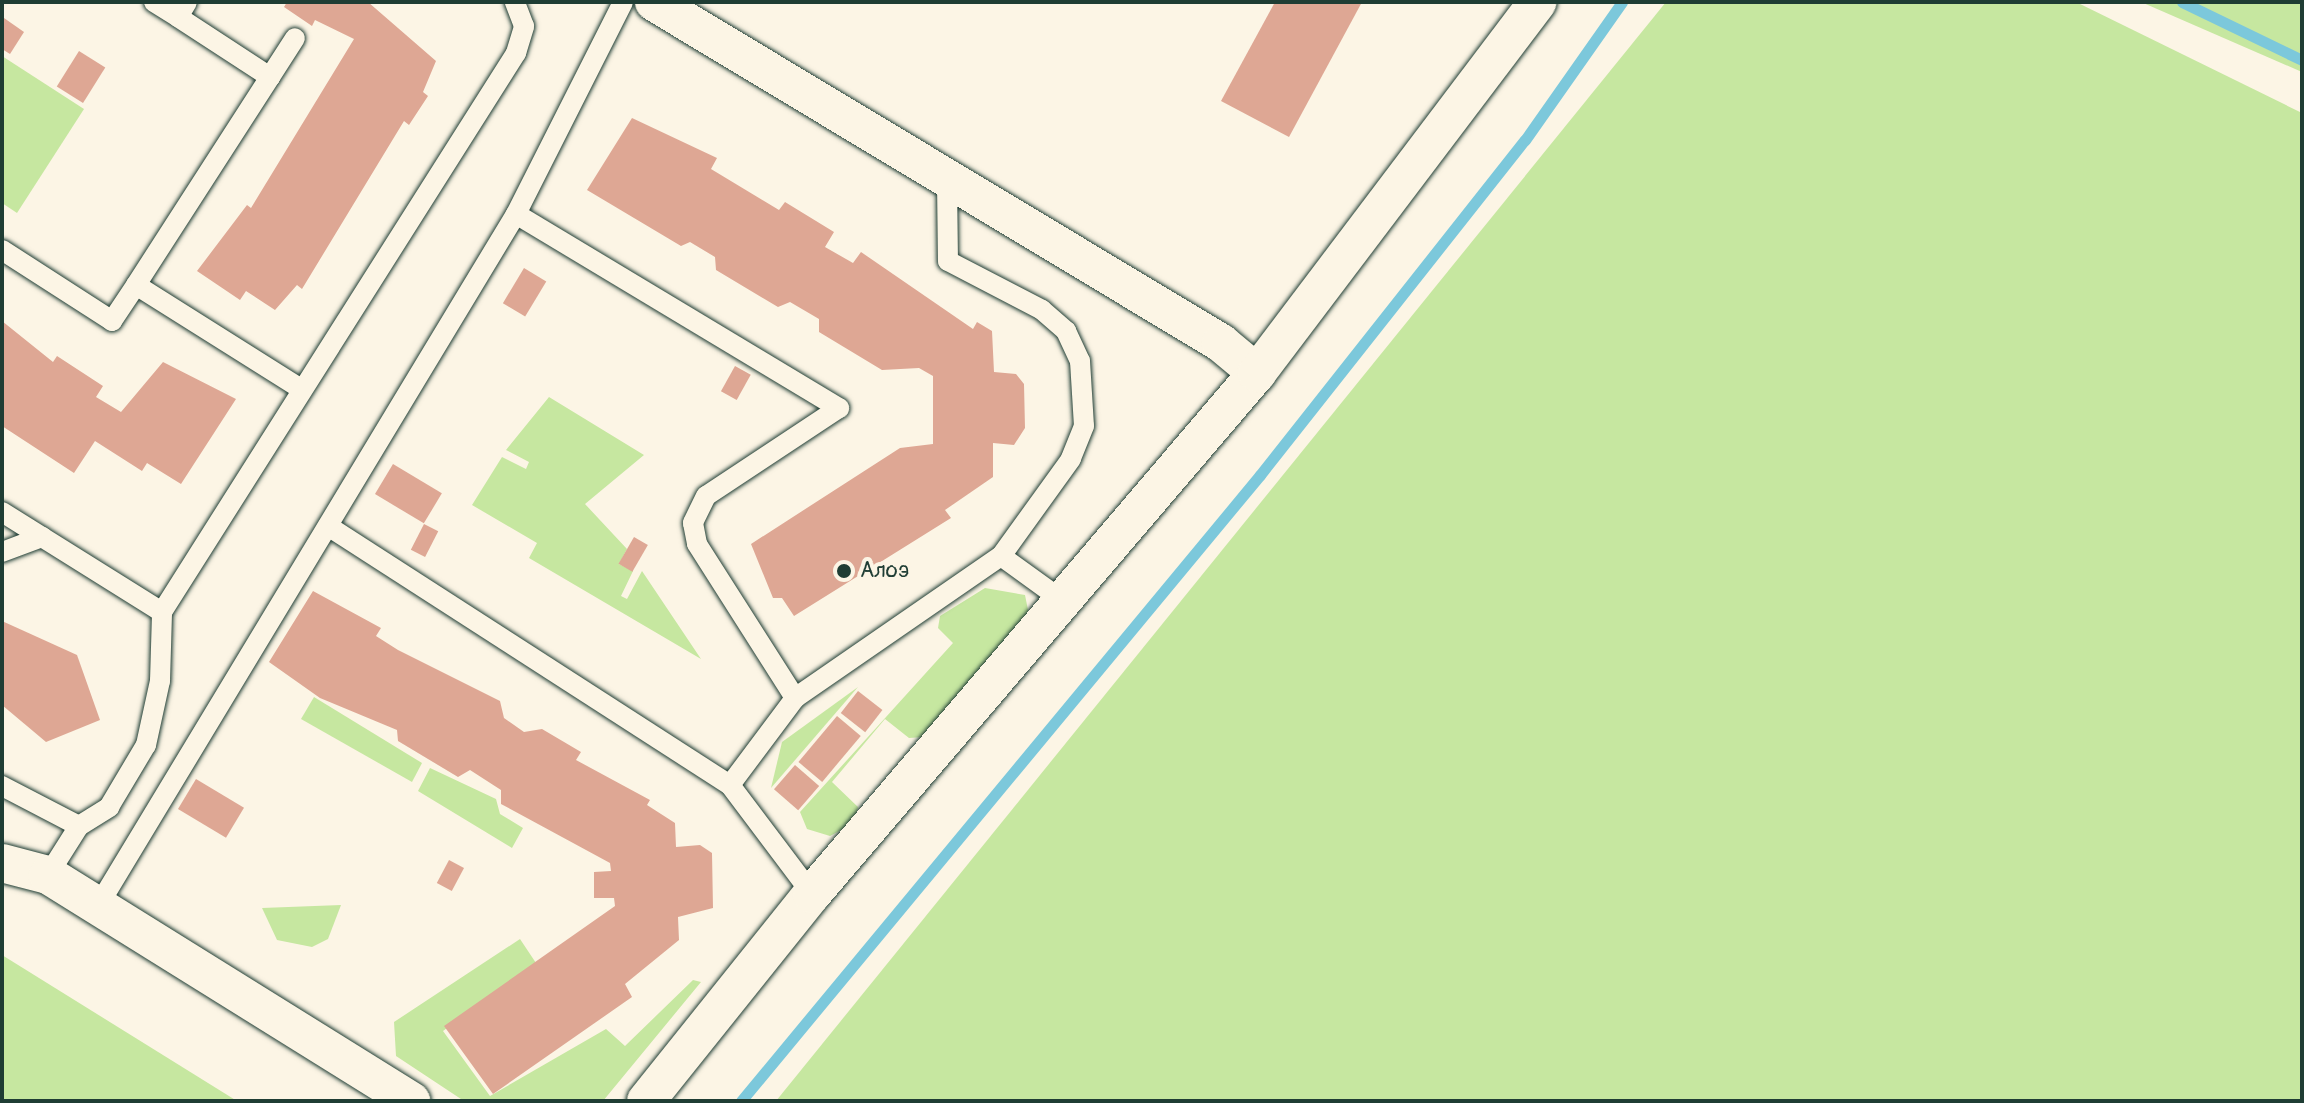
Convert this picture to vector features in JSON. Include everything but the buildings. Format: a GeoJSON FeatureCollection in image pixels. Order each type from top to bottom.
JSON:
{"type":"FeatureCollection","features":[{"type":"Feature","properties":{"kind":"street"},"geometry":{"type":"LineString","coordinates":[[654,2],[1221,343],[1257,373]]}},
{"type":"Feature","properties":{"kind":"street"},"geometry":{"type":"LineString","coordinates":[[646,1101],[812,894],[1066,603],[1257,373],[1538,2]]}},
{"type":"Feature","properties":{"kind":"street"},"geometry":{"type":"LineString","coordinates":[[2,863],[48,875],[411,1101]]}},
{"type":"Feature","properties":{"kind":"lane"},"geometry":{"type":"LineString","coordinates":[[154,2],[183,10],[270,77]]}},
{"type":"Feature","properties":{"kind":"lane"},"geometry":{"type":"LineString","coordinates":[[48,875],[79,826],[109,807],[146,745],[160,681],[162,612],[516,53],[524,26],[515,2]]}},
{"type":"Feature","properties":{"kind":"lane"},"geometry":{"type":"LineString","coordinates":[[98,906],[516,214],[623,2]]}},
{"type":"Feature","properties":{"kind":"lane"},"geometry":{"type":"LineString","coordinates":[[2,250],[112,321],[295,38]]}},
{"type":"Feature","properties":{"kind":"lane"},"geometry":{"type":"LineString","coordinates":[[730,785],[795,698],[1001,556],[1076,448],[1084,426],[1080,361],[1066,331],[1042,310],[948,261],[947,181]]}},
{"type":"Feature","properties":{"kind":"lane"},"geometry":{"type":"LineString","coordinates":[[516,214],[839,408],[706,496],[693,523],[697,544],[795,698]]}},
{"type":"Feature","properties":{"kind":"lane"},"geometry":{"type":"LineString","coordinates":[[136,285],[301,389]]}},
{"type":"Feature","properties":{"kind":"lane"},"geometry":{"type":"LineString","coordinates":[[2,512],[162,612]]}},
{"type":"Feature","properties":{"kind":"lane"},"geometry":{"type":"LineString","coordinates":[[328,526],[730,785],[812,894]]}},
{"type":"Feature","properties":{"kind":"lane"},"geometry":{"type":"LineString","coordinates":[[2,552],[42,537]]}},
{"type":"Feature","properties":{"kind":"lane"},"geometry":{"type":"LineString","coordinates":[[1001,556],[1066,603]]}},
{"type":"Feature","properties":{"kind":"lane"},"geometry":{"type":"LineString","coordinates":[[2,786],[79,826]]}},
{"type":"Feature","properties":{"kind":"green space"},"geometry":{"type":"Polygon","coordinates":[[[1666,2],[2076,2],[2302,113],[2302,1101],[776,1101],[1666,2]]]}},
{"type":"Feature","properties":{"kind":"green space"},"geometry":{"type":"Polygon","coordinates":[[[2141,2],[2296,2],[2302,5],[2302,72],[2141,2]]]}},
{"type":"Feature","properties":{"kind":"green space"},"geometry":{"type":"Polygon","coordinates":[[[2,56],[84,109],[17,213],[2,203],[2,56]]]}},
{"type":"Feature","properties":{"kind":"green space"},"geometry":{"type":"Polygon","coordinates":[[[549,397],[644,455],[585,504],[627,549],[619,564],[633,571],[621,596],[627,599],[642,571],[701,659],[529,558],[537,543],[472,505],[502,457],[526,469],[529,462],[506,450],[549,397]]]}},
{"type":"Feature","properties":{"kind":"green space"},"geometry":{"type":"Polygon","coordinates":[[[985,588],[1025,595],[1029,615],[924,737],[909,738],[885,719],[832,782],[858,807],[854,823],[830,836],[807,829],[800,812],[953,643],[938,628],[940,616],[985,588]]]}},
{"type":"Feature","properties":{"kind":"green space"},"geometry":{"type":"Polygon","coordinates":[[[858,687],[771,788],[782,742],[858,687]]]}},
{"type":"Feature","properties":{"kind":"green space"},"geometry":{"type":"Polygon","coordinates":[[[314,697],[422,763],[412,782],[301,719],[314,697]]]}},
{"type":"Feature","properties":{"kind":"green space"},"geometry":{"type":"Polygon","coordinates":[[[430,768],[496,799],[500,814],[523,828],[512,848],[418,791],[430,768]]]}},
{"type":"Feature","properties":{"kind":"green space"},"geometry":{"type":"Polygon","coordinates":[[[341,905],[328,939],[312,947],[277,940],[262,908],[341,905]]]}},
{"type":"Feature","properties":{"kind":"green space"},"geometry":{"type":"Polygon","coordinates":[[[520,939],[536,963],[443,1031],[490,1096],[606,1029],[625,1046],[693,980],[701,982],[603,1101],[464,1101],[396,1056],[394,1022],[520,939]]]}},
{"type":"Feature","properties":{"kind":"green space"},"geometry":{"type":"Polygon","coordinates":[[[2,955],[237,1101],[2,1101],[2,955]]]}},
{"type":"Feature","properties":{"kind":"waterway"},"geometry":{"type":"LineString","coordinates":[[741,1101],[1260,475],[1525,140],[1622,2]]}},
{"type":"Feature","properties":{"kind":"waterway"},"geometry":{"type":"LineString","coordinates":[[2182,2],[2302,60]]}},
{"type":"Feature","properties":{"kind":"place","name":"Алоэ"},"geometry":{"type":"Point","coordinates":[844,571]}}]}
